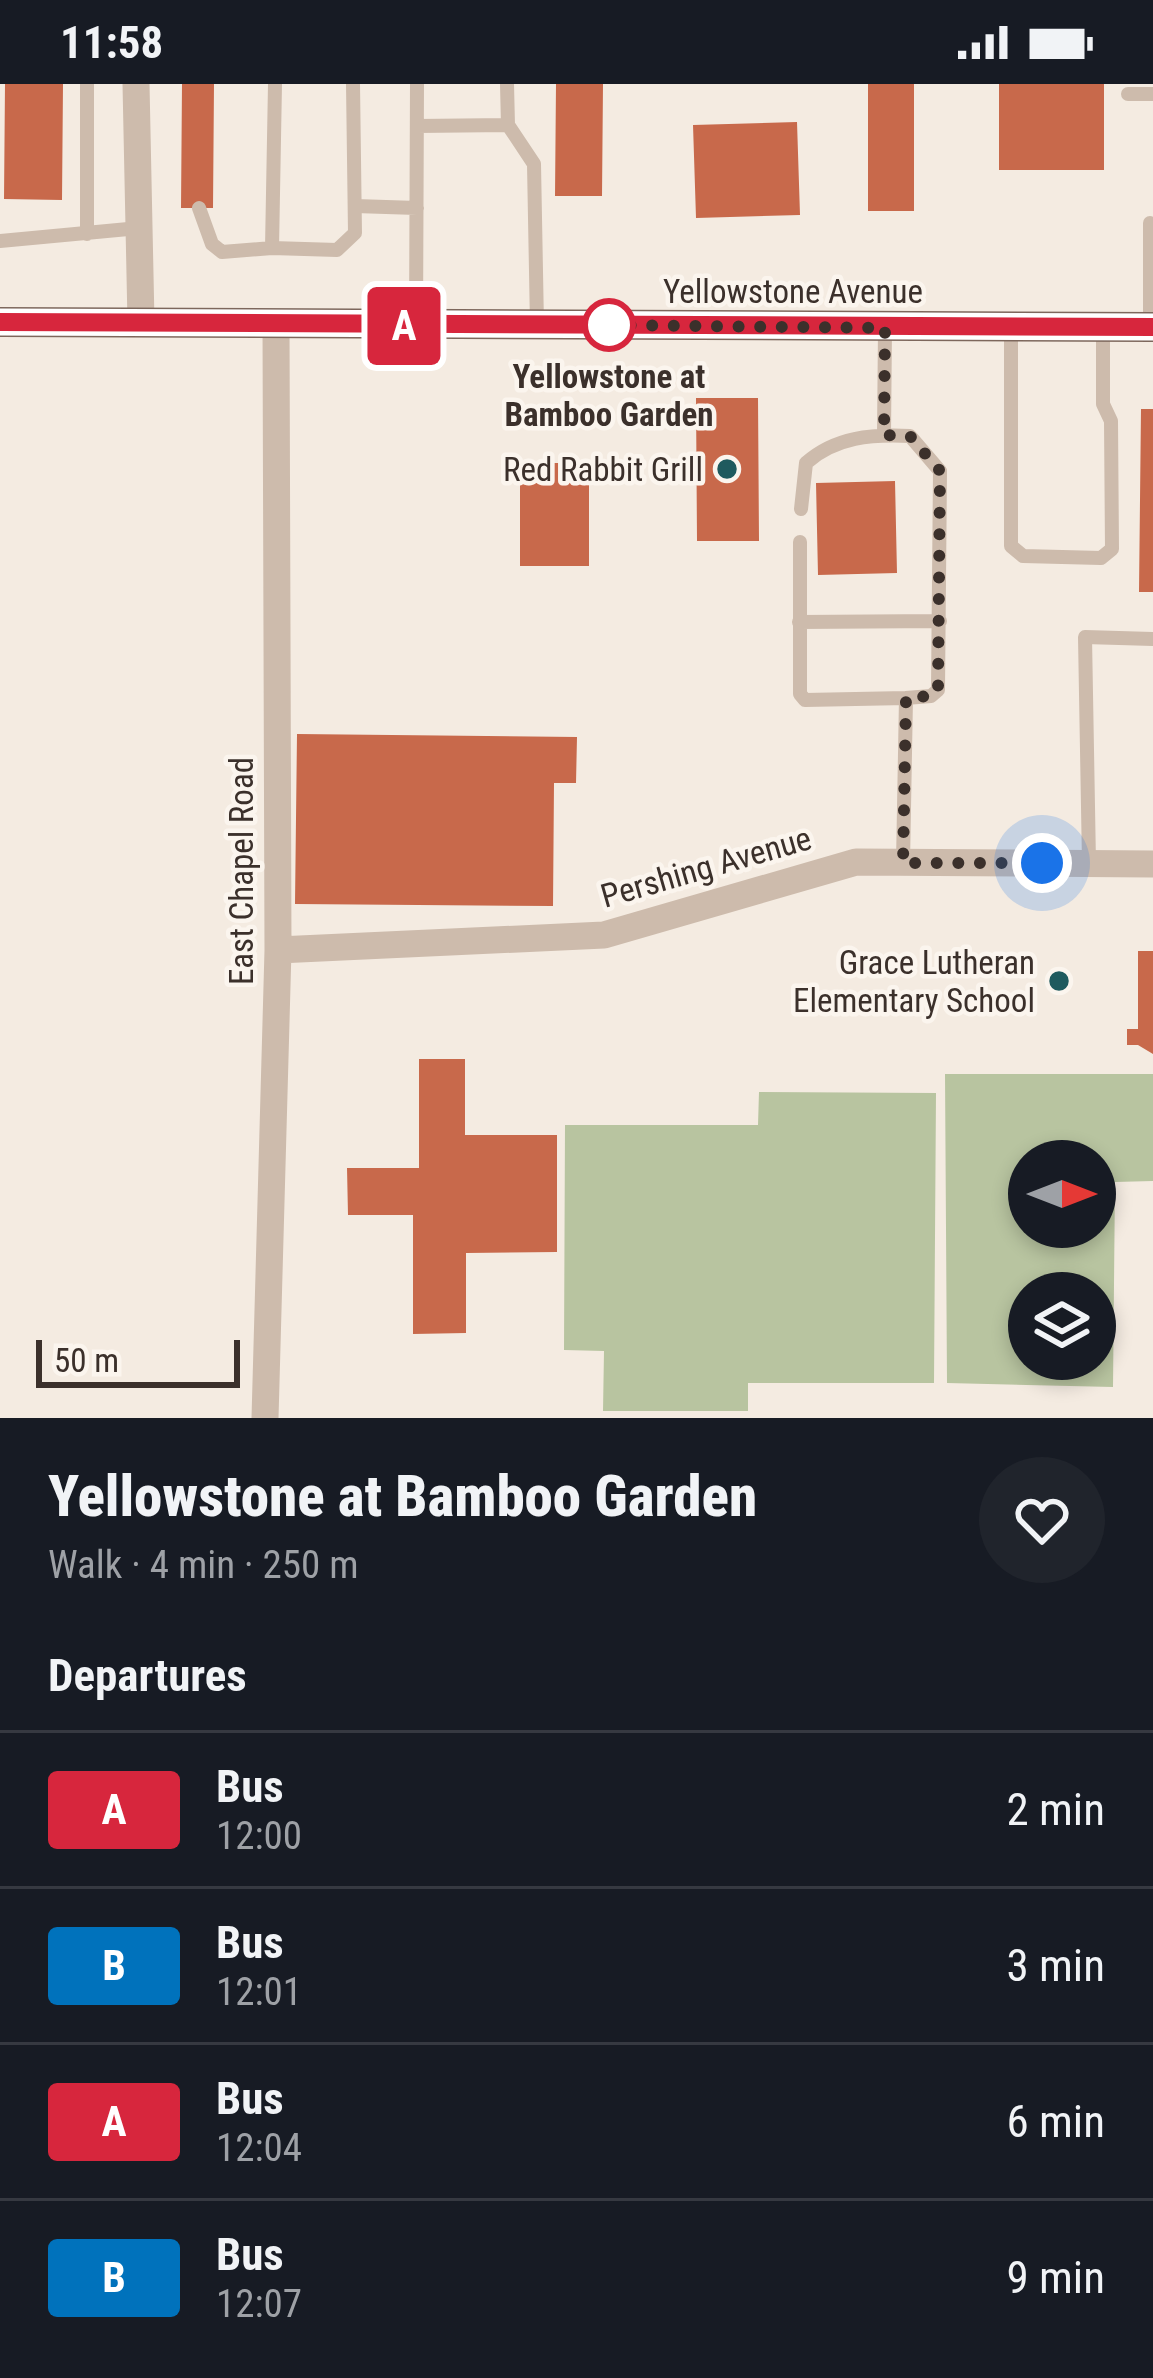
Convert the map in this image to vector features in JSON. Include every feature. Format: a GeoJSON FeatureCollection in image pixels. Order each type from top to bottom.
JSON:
{"type":"FeatureCollection","features":[{"type":"Feature","properties":{"kind":"main road","name":"Yellowstone Avenue"},"geometry":{"type":"LineString","coordinates":[[0,322],[1152,327]]}},
{"type":"Feature","properties":{"kind":"street"},"geometry":{"type":"LineString","coordinates":[[136,84],[141,322]]}},
{"type":"Feature","properties":{"kind":"street","name":"East Chapel Road"},"geometry":{"type":"LineString","coordinates":[[265,1418],[278,950],[276,325]]}},
{"type":"Feature","properties":{"kind":"street","name":"Pershing Avenue"},"geometry":{"type":"LineString","coordinates":[[278,950],[604,935],[856,862],[1153,864]]}},
{"type":"Feature","properties":{"kind":"lane"},"geometry":{"type":"LineString","coordinates":[[86,234],[87,84]]}},
{"type":"Feature","properties":{"kind":"lane"},"geometry":{"type":"LineString","coordinates":[[272,248],[275,84]]}},
{"type":"Feature","properties":{"kind":"lane"},"geometry":{"type":"LineString","coordinates":[[199,208],[212,244],[222,253],[272,248],[338,250],[355,232],[353,84]]}},
{"type":"Feature","properties":{"kind":"lane"},"geometry":{"type":"LineString","coordinates":[[416,326],[417,84]]}},
{"type":"Feature","properties":{"kind":"lane"},"geometry":{"type":"LineString","coordinates":[[507,84],[508,125],[534,164],[537,325]]}},
{"type":"Feature","properties":{"kind":"lane"},"geometry":{"type":"LineString","coordinates":[[1128,94],[1153,94]]}},
{"type":"Feature","properties":{"kind":"lane"},"geometry":{"type":"LineString","coordinates":[[417,126],[508,125]]}},
{"type":"Feature","properties":{"kind":"lane"},"geometry":{"type":"LineString","coordinates":[[355,206],[417,208]]}},
{"type":"Feature","properties":{"kind":"lane"},"geometry":{"type":"LineString","coordinates":[[1150,223],[1152,327]]}},
{"type":"Feature","properties":{"kind":"lane"},"geometry":{"type":"LineString","coordinates":[[0,241],[139,227]]}},
{"type":"Feature","properties":{"kind":"lane"},"geometry":{"type":"LineString","coordinates":[[1011,328],[1011,546],[1022,556],[1101,558],[1112,550],[1111,421],[1103,404],[1103,327]]}},
{"type":"Feature","properties":{"kind":"lane"},"geometry":{"type":"LineString","coordinates":[[884,435],[885,328]]}},
{"type":"Feature","properties":{"kind":"lane"},"geometry":{"type":"LineString","coordinates":[[800,542],[800,694],[805,700],[906,698],[931,696],[938,690],[940,471],[910,436],[884,435],[826,445],[806,463],[801,509]]}},
{"type":"Feature","properties":{"kind":"lane"},"geometry":{"type":"LineString","coordinates":[[799,622],[940,621]]}},
{"type":"Feature","properties":{"kind":"lane"},"geometry":{"type":"LineString","coordinates":[[1089,863],[1085,638],[1153,639]]}},
{"type":"Feature","properties":{"kind":"lane"},"geometry":{"type":"LineString","coordinates":[[903,863],[906,698]]}},
{"type":"Feature","properties":{"kind":"green space"},"geometry":{"type":"Polygon","coordinates":[[[945,1074],[1153,1074],[1153,1181],[1116,1182],[1116,1140],[1008,1140],[1008,1248],[1114,1248],[1114,1272],[1008,1272],[1008,1380],[1113,1380],[1113,1387],[947,1383],[945,1074]]]}},
{"type":"Feature","properties":{"kind":"green space"},"geometry":{"type":"Polygon","coordinates":[[[759,1092],[936,1093],[934,1383],[748,1383],[748,1411],[603,1411],[604,1351],[564,1350],[565,1125],[758,1125],[759,1092]]]}},
{"type":"Feature","properties":{"kind":"building"},"geometry":{"type":"Polygon","coordinates":[[[5,84],[63,84],[62,200],[4,199],[5,84]]]}},
{"type":"Feature","properties":{"kind":"building"},"geometry":{"type":"Polygon","coordinates":[[[182,84],[214,84],[213,208],[181,208],[182,84]]]}},
{"type":"Feature","properties":{"kind":"building"},"geometry":{"type":"Polygon","coordinates":[[[556,84],[603,84],[602,196],[555,196],[556,84]]]}},
{"type":"Feature","properties":{"kind":"building"},"geometry":{"type":"Polygon","coordinates":[[[868,84],[914,84],[914,211],[868,211],[868,84]]]}},
{"type":"Feature","properties":{"kind":"building"},"geometry":{"type":"Polygon","coordinates":[[[999,84],[1104,84],[1104,170],[999,170],[999,84]]]}},
{"type":"Feature","properties":{"kind":"building"},"geometry":{"type":"Polygon","coordinates":[[[797,122],[800,215],[696,218],[693,125],[797,122]]]}},
{"type":"Feature","properties":{"kind":"building","name":"Red Rabbit Grill"},"geometry":{"type":"Polygon","coordinates":[[[696,398],[758,398],[759,541],[697,541],[696,398]]]}},
{"type":"Feature","properties":{"kind":"building"},"geometry":{"type":"Polygon","coordinates":[[[1141,409],[1153,409],[1153,592],[1139,592],[1141,409]]]}},
{"type":"Feature","properties":{"kind":"building"},"geometry":{"type":"Polygon","coordinates":[[[542,463],[589,463],[589,566],[520,566],[520,483],[542,483],[542,463]]]}},
{"type":"Feature","properties":{"kind":"building"},"geometry":{"type":"Polygon","coordinates":[[[895,481],[897,573],[818,575],[816,483],[895,481]]]}},
{"type":"Feature","properties":{"kind":"building"},"geometry":{"type":"Polygon","coordinates":[[[297,734],[577,737],[576,783],[554,783],[553,906],[295,904],[297,734]]]}},
{"type":"Feature","properties":{"kind":"building","name":"Grace Lutheran Elementary School"},"geometry":{"type":"Polygon","coordinates":[[[1138,951],[1153,951],[1153,1054],[1127,1045],[1127,1029],[1138,1029],[1138,951]]]}},
{"type":"Feature","properties":{"kind":"building"},"geometry":{"type":"Polygon","coordinates":[[[419,1059],[465,1059],[465,1135],[557,1135],[557,1252],[466,1253],[466,1333],[413,1334],[413,1215],[348,1215],[347,1168],[419,1168],[419,1059]]]}},
{"type":"Feature","properties":{"kind":"bus line","name":"A"},"geometry":{"type":"LineString","coordinates":[[0,322],[1153,327]]}},
{"type":"Feature","properties":{"kind":"place","name":"Yellowstone at Bamboo Garden"},"geometry":{"type":"Point","coordinates":[609,325]}},
{"type":"Feature","properties":{"kind":"place","name":"Red Rabbit Grill"},"geometry":{"type":"Point","coordinates":[727,469]}},
{"type":"Feature","properties":{"kind":"place","name":"Grace Lutheran Elementary School"},"geometry":{"type":"Point","coordinates":[1059,981]}},
{"type":"Feature","properties":{"kind":"route"},"geometry":{"type":"LineString","coordinates":[[609,325],[885,328],[884,435],[910,436],[940,471],[938,690],[931,696],[906,698],[903,863],[1042,863]]}}]}
